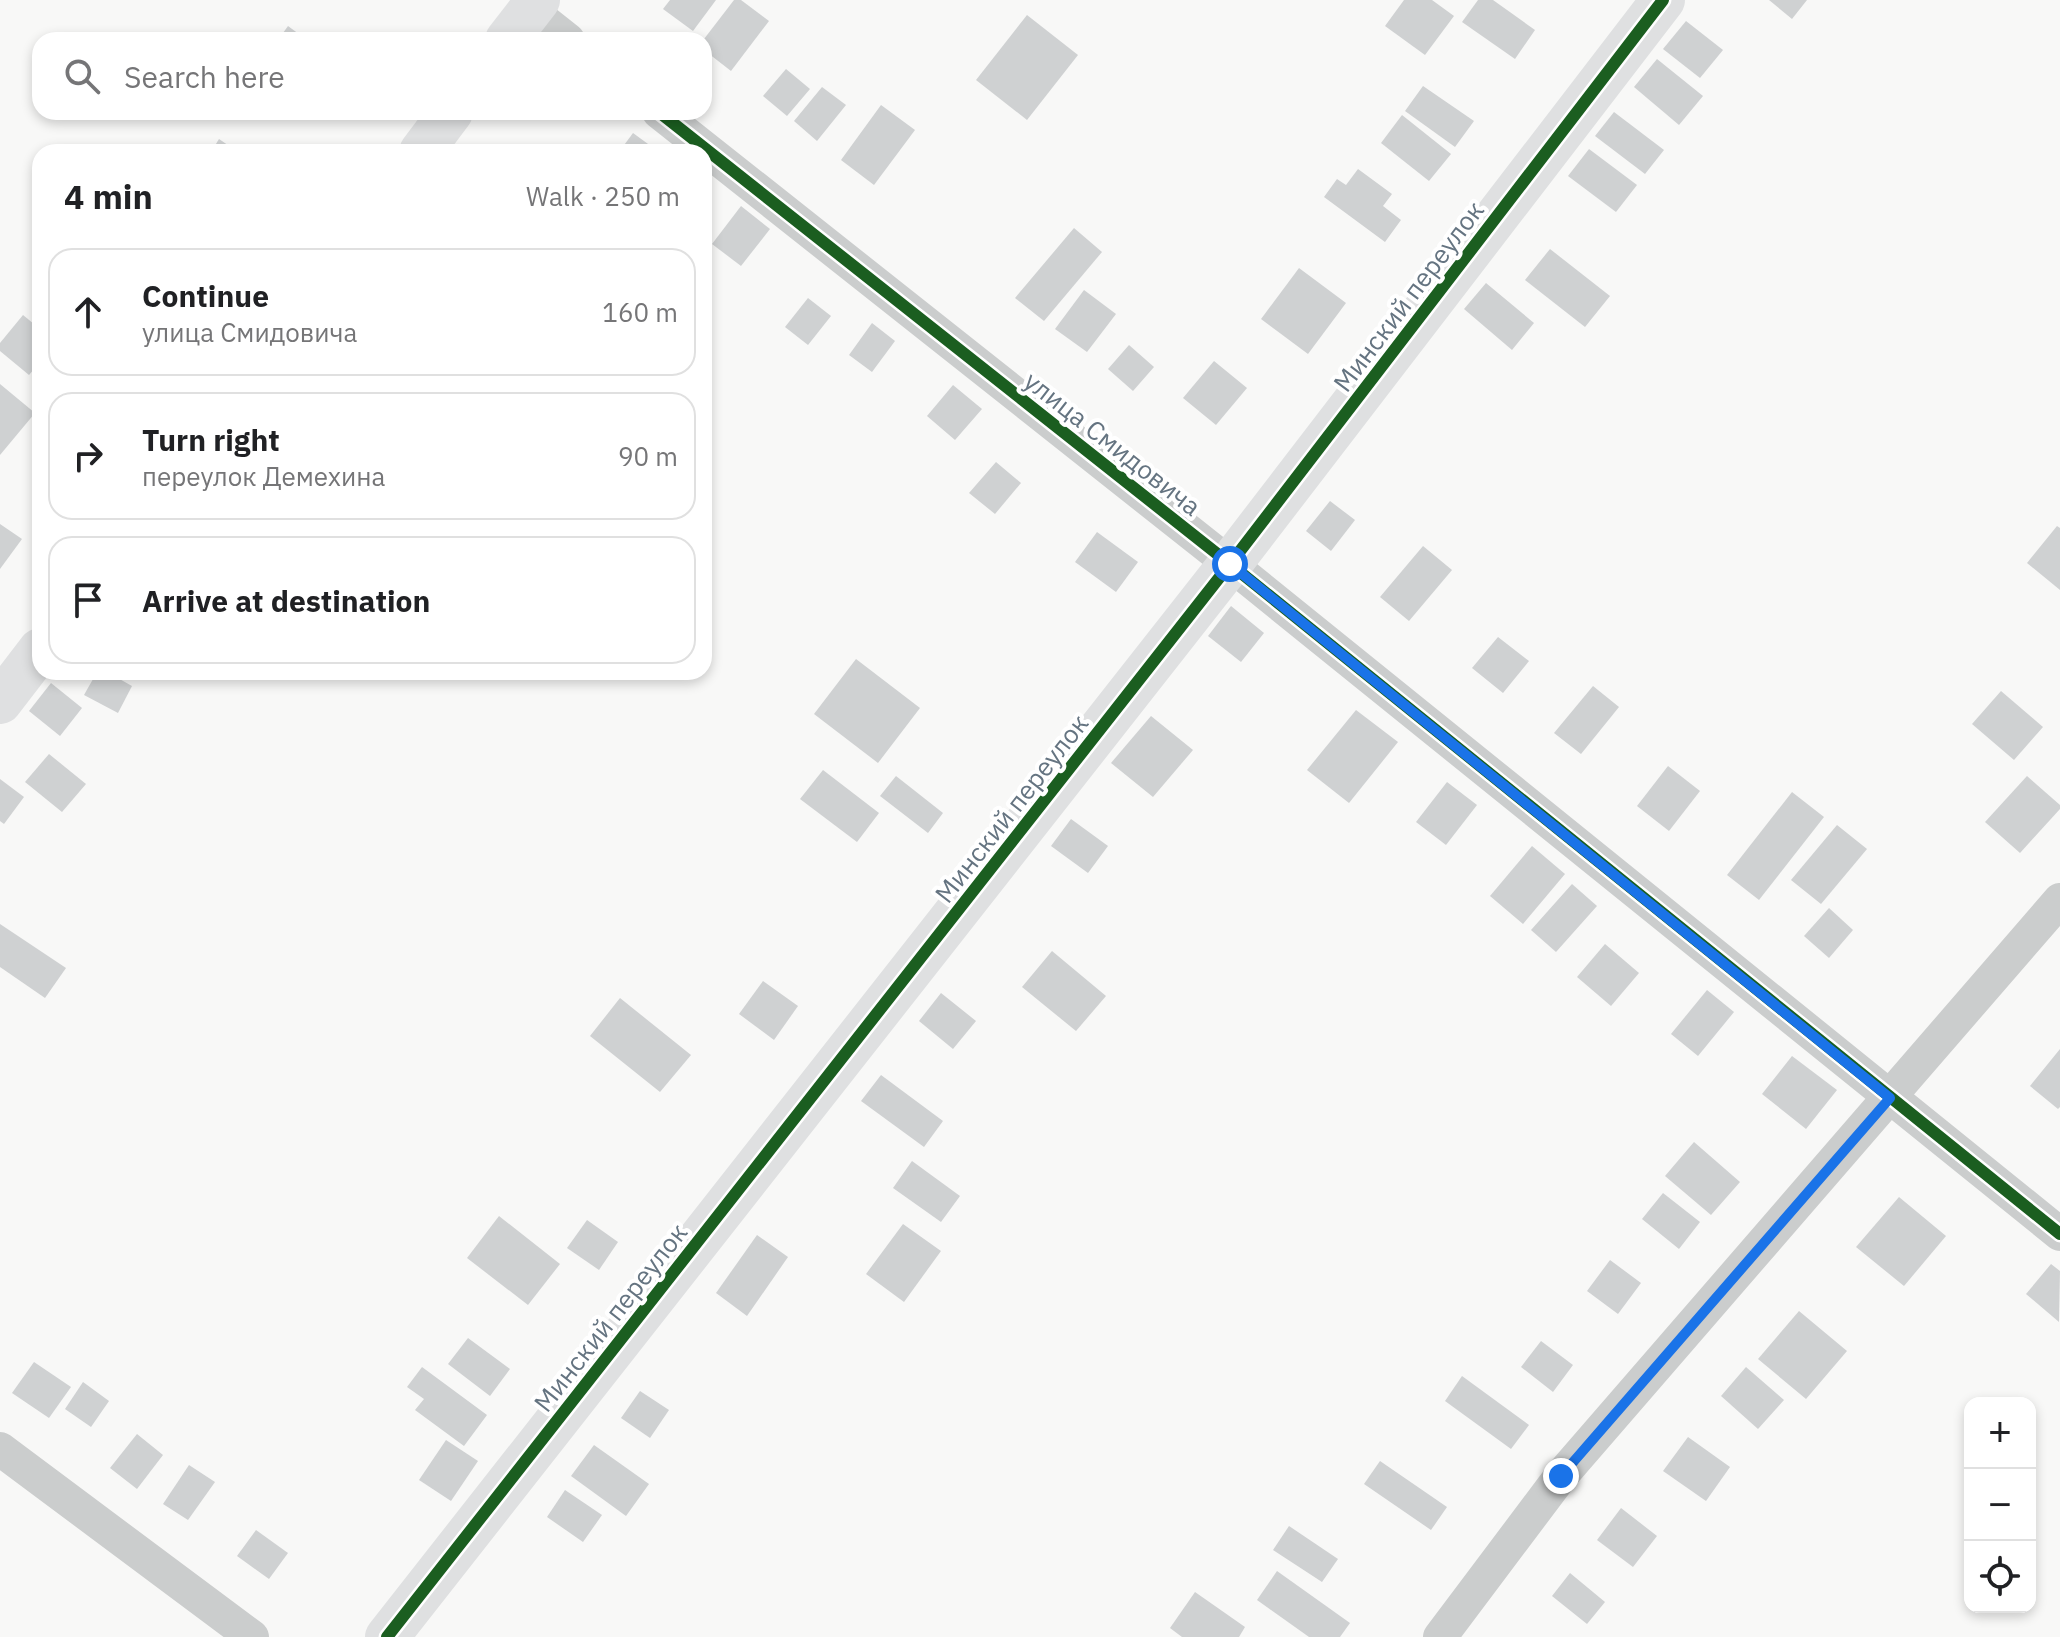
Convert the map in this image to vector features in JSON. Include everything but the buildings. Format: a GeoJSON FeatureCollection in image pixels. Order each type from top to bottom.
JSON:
{"type":"FeatureCollection","features":[{"type":"Feature","properties":{"kind":"street","name":"Минский переулок"},"geometry":{"type":"LineString","coordinates":[[387,1637],[1230,564],[1663,0]]}},
{"type":"Feature","properties":{"kind":"street"},"geometry":{"type":"LineString","coordinates":[[523,13],[555,32]]}},
{"type":"Feature","properties":{"kind":"street"},"geometry":{"type":"LineString","coordinates":[[427,144],[445,120]]}},
{"type":"Feature","properties":{"kind":"street","name":"улица Смидовича"},"geometry":{"type":"LineString","coordinates":[[669,120],[699,144]]}},
{"type":"Feature","properties":{"kind":"street","name":"улица Смидовича"},"geometry":{"type":"LineString","coordinates":[[712,154],[1230,564],[2060,1234]]}},
{"type":"Feature","properties":{"kind":"street"},"geometry":{"type":"LineString","coordinates":[[0,702],[32,660]]}},
{"type":"Feature","properties":{"kind":"street"},"geometry":{"type":"LineString","coordinates":[[1440,1637],[1561,1476],[2060,900]]}},
{"type":"Feature","properties":{"kind":"street"},"geometry":{"type":"LineString","coordinates":[[0,1449],[252,1637]]}},
{"type":"Feature","properties":{"kind":"cycle path"},"geometry":{"type":"LineString","coordinates":[[387,1637],[1230,564],[1663,0]]}},
{"type":"Feature","properties":{"kind":"cycle path"},"geometry":{"type":"LineString","coordinates":[[669,120],[699,144]]}},
{"type":"Feature","properties":{"kind":"cycle path"},"geometry":{"type":"LineString","coordinates":[[712,154],[1230,564],[2060,1234]]}},
{"type":"Feature","properties":{"kind":"route"},"geometry":{"type":"LineString","coordinates":[[1230,564],[1890,1098],[1561,1476]]}}]}
